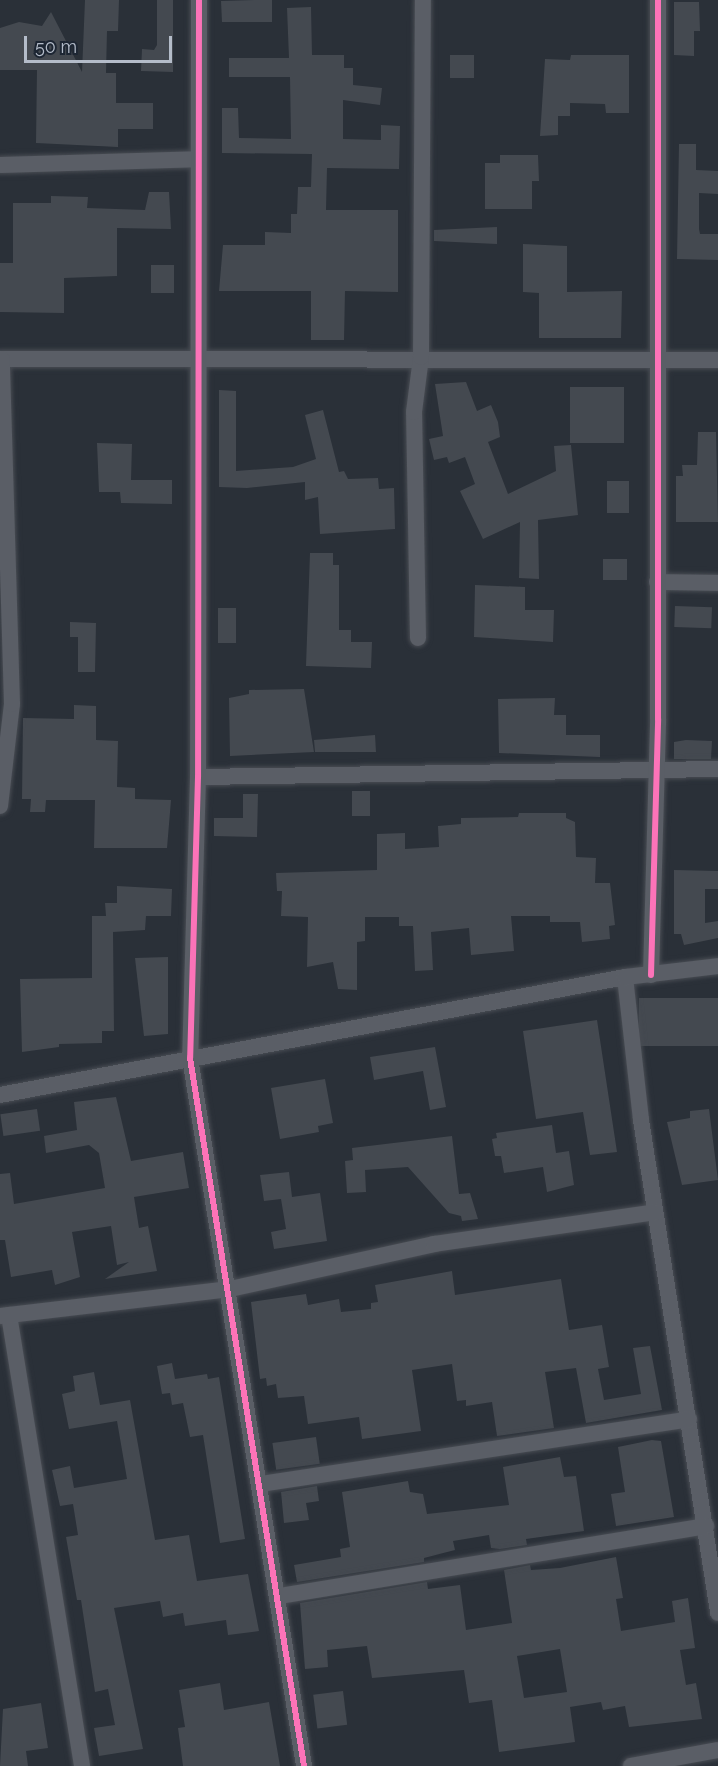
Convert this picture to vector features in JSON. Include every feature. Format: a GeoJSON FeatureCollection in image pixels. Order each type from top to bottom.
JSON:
{"type":"FeatureCollection","features":[{"type":"Feature","properties":{"kind":"street"},"geometry":{"type":"LineString","coordinates":[[199,0],[198,777],[190,1058],[230,1289],[304,1766]]}},
{"type":"Feature","properties":{"kind":"street"},"geometry":{"type":"LineString","coordinates":[[418,639],[414,412],[421,357],[423,0]]}},
{"type":"Feature","properties":{"kind":"street"},"geometry":{"type":"LineString","coordinates":[[651,975],[657,768],[655,360],[658,0]]}},
{"type":"Feature","properties":{"kind":"street"},"geometry":{"type":"LineString","coordinates":[[0,165],[197,159]]}},
{"type":"Feature","properties":{"kind":"street"},"geometry":{"type":"LineString","coordinates":[[0,806],[12,704],[1,359],[197,362],[421,357],[718,360]]}},
{"type":"Feature","properties":{"kind":"street"},"geometry":{"type":"LineString","coordinates":[[657,582],[718,583]]}},
{"type":"Feature","properties":{"kind":"street"},"geometry":{"type":"LineString","coordinates":[[198,777],[657,768],[718,769]]}},
{"type":"Feature","properties":{"kind":"street"},"geometry":{"type":"LineString","coordinates":[[0,1095],[624,977],[718,966]]}},
{"type":"Feature","properties":{"kind":"street"},"geometry":{"type":"LineString","coordinates":[[624,977],[655,1212],[718,1613]]}},
{"type":"Feature","properties":{"kind":"street"},"geometry":{"type":"LineString","coordinates":[[82,1766],[5,1316],[230,1289],[434,1244],[655,1212]]}},
{"type":"Feature","properties":{"kind":"street"},"geometry":{"type":"LineString","coordinates":[[261,1484],[689,1419]]}},
{"type":"Feature","properties":{"kind":"street"},"geometry":{"type":"LineString","coordinates":[[279,1596],[706,1526]]}},
{"type":"Feature","properties":{"kind":"street"},"geometry":{"type":"LineString","coordinates":[[631,1766],[718,1750]]}},
{"type":"Feature","properties":{"kind":"building"},"geometry":{"type":"Polygon","coordinates":[[[85,0],[119,0],[118,31],[107,31],[106,73],[116,73],[116,103],[153,103],[153,129],[118,129],[118,147],[36,143],[37,70],[0,70],[0,28],[19,22],[42,26],[51,12],[82,72],[85,0]]]}},
{"type":"Feature","properties":{"kind":"building"},"geometry":{"type":"Polygon","coordinates":[[[157,0],[173,0],[173,72],[141,71],[142,49],[154,50],[157,45],[157,0]]]}},
{"type":"Feature","properties":{"kind":"building"},"geometry":{"type":"Polygon","coordinates":[[[272,0],[272,22],[222,22],[221,1],[272,0]]]}},
{"type":"Feature","properties":{"kind":"building"},"geometry":{"type":"Polygon","coordinates":[[[674,2],[699,2],[700,31],[694,31],[694,56],[674,55],[674,2]]]}},
{"type":"Feature","properties":{"kind":"building"},"geometry":{"type":"Polygon","coordinates":[[[311,7],[312,55],[344,55],[344,68],[353,68],[353,85],[382,88],[380,105],[343,100],[343,139],[381,140],[381,125],[400,126],[399,169],[327,168],[326,210],[398,210],[398,292],[345,291],[344,340],[311,340],[311,291],[219,291],[223,245],[265,245],[265,232],[291,233],[291,214],[297,214],[298,187],[311,187],[312,154],[222,153],[222,108],[238,108],[239,138],[291,139],[290,77],[229,77],[229,58],[289,58],[287,8],[311,7]]]}},
{"type":"Feature","properties":{"kind":"building"},"geometry":{"type":"Polygon","coordinates":[[[450,55],[474,55],[474,78],[450,78],[450,55]]]}},
{"type":"Feature","properties":{"kind":"building"},"geometry":{"type":"Polygon","coordinates":[[[571,55],[629,55],[629,113],[606,113],[605,104],[570,103],[570,116],[558,116],[558,135],[540,136],[545,59],[570,60],[571,55]]]}},
{"type":"Feature","properties":{"kind":"building"},"geometry":{"type":"Polygon","coordinates":[[[679,144],[696,144],[696,170],[718,171],[718,194],[699,193],[699,229],[700,234],[718,234],[718,260],[677,259],[679,144]]]}},
{"type":"Feature","properties":{"kind":"building"},"geometry":{"type":"Polygon","coordinates":[[[500,155],[538,155],[539,181],[532,181],[532,209],[485,209],[485,163],[500,163],[500,155]]]}},
{"type":"Feature","properties":{"kind":"building"},"geometry":{"type":"Polygon","coordinates":[[[149,192],[169,192],[171,229],[117,228],[117,276],[64,278],[64,313],[0,312],[0,263],[13,263],[13,203],[51,203],[51,196],[88,197],[87,208],[145,210],[149,192]]]}},
{"type":"Feature","properties":{"kind":"building"},"geometry":{"type":"Polygon","coordinates":[[[497,227],[497,244],[434,241],[434,230],[497,227]]]}},
{"type":"Feature","properties":{"kind":"building"},"geometry":{"type":"Polygon","coordinates":[[[523,244],[567,246],[567,292],[622,291],[621,338],[539,338],[539,293],[523,292],[523,244]]]}},
{"type":"Feature","properties":{"kind":"building"},"geometry":{"type":"Polygon","coordinates":[[[151,265],[174,265],[174,293],[151,293],[151,265]]]}},
{"type":"Feature","properties":{"kind":"building"},"geometry":{"type":"Polygon","coordinates":[[[466,382],[477,411],[491,405],[498,422],[500,437],[488,442],[508,494],[556,471],[554,446],[571,445],[578,515],[538,520],[539,579],[519,578],[520,522],[483,539],[460,491],[475,484],[465,457],[449,463],[447,457],[434,460],[429,439],[443,436],[435,384],[466,382]]]}},
{"type":"Feature","properties":{"kind":"building"},"geometry":{"type":"Polygon","coordinates":[[[570,387],[624,387],[624,443],[570,443],[570,387]]]}},
{"type":"Feature","properties":{"kind":"building"},"geometry":{"type":"Polygon","coordinates":[[[219,390],[236,391],[236,471],[293,467],[316,459],[305,415],[323,410],[339,472],[344,471],[348,479],[378,478],[379,489],[394,488],[395,529],[320,534],[318,497],[305,500],[305,482],[247,488],[219,487],[219,390]]]}},
{"type":"Feature","properties":{"kind":"building"},"geometry":{"type":"Polygon","coordinates":[[[698,432],[716,432],[718,522],[676,522],[676,476],[683,476],[682,465],[697,465],[698,432]]]}},
{"type":"Feature","properties":{"kind":"building"},"geometry":{"type":"Polygon","coordinates":[[[97,443],[132,444],[131,480],[172,480],[172,504],[121,503],[120,492],[99,492],[97,443]]]}},
{"type":"Feature","properties":{"kind":"building"},"geometry":{"type":"Polygon","coordinates":[[[607,481],[629,481],[629,513],[607,513],[607,481]]]}},
{"type":"Feature","properties":{"kind":"building"},"geometry":{"type":"Polygon","coordinates":[[[310,553],[333,553],[333,565],[339,565],[339,630],[351,630],[351,642],[372,642],[371,668],[306,666],[310,553]]]}},
{"type":"Feature","properties":{"kind":"building"},"geometry":{"type":"Polygon","coordinates":[[[603,559],[627,559],[627,580],[603,580],[603,559]]]}},
{"type":"Feature","properties":{"kind":"building"},"geometry":{"type":"Polygon","coordinates":[[[475,585],[525,587],[525,610],[554,610],[553,642],[474,637],[475,585]]]}},
{"type":"Feature","properties":{"kind":"building"},"geometry":{"type":"Polygon","coordinates":[[[675,606],[712,607],[711,628],[674,627],[675,606]]]}},
{"type":"Feature","properties":{"kind":"building"},"geometry":{"type":"Polygon","coordinates":[[[218,608],[236,608],[236,643],[218,643],[218,608]]]}},
{"type":"Feature","properties":{"kind":"building"},"geometry":{"type":"Polygon","coordinates":[[[70,622],[96,623],[95,672],[78,672],[78,637],[70,637],[70,622]]]}},
{"type":"Feature","properties":{"kind":"building"},"geometry":{"type":"Polygon","coordinates":[[[304,689],[314,752],[230,756],[229,698],[249,694],[249,690],[304,689]]]}},
{"type":"Feature","properties":{"kind":"building"},"geometry":{"type":"Polygon","coordinates":[[[555,698],[554,715],[566,715],[566,735],[600,735],[600,757],[499,753],[498,699],[555,698]]]}},
{"type":"Feature","properties":{"kind":"building"},"geometry":{"type":"Polygon","coordinates":[[[74,705],[96,706],[96,740],[118,741],[117,787],[135,788],[135,799],[171,800],[167,848],[94,848],[95,800],[46,800],[45,812],[30,812],[31,799],[22,799],[23,718],[74,719],[74,705]]]}},
{"type":"Feature","properties":{"kind":"building"},"geometry":{"type":"Polygon","coordinates":[[[375,735],[376,752],[315,752],[314,740],[375,735]]]}},
{"type":"Feature","properties":{"kind":"building"},"geometry":{"type":"Polygon","coordinates":[[[712,741],[711,759],[674,759],[674,742],[712,741]]]}},
{"type":"Feature","properties":{"kind":"building"},"geometry":{"type":"Polygon","coordinates":[[[352,791],[370,791],[370,816],[352,816],[352,791]]]}},
{"type":"Feature","properties":{"kind":"building"},"geometry":{"type":"Polygon","coordinates":[[[243,794],[258,794],[257,837],[214,836],[214,818],[243,818],[243,794]]]}},
{"type":"Feature","properties":{"kind":"building"},"geometry":{"type":"Polygon","coordinates":[[[519,813],[566,813],[566,818],[575,822],[576,857],[596,858],[595,883],[610,883],[615,925],[609,926],[610,939],[582,942],[580,922],[550,922],[550,916],[511,916],[514,951],[471,955],[469,928],[431,932],[433,970],[415,971],[413,926],[399,926],[399,917],[365,917],[365,941],[357,942],[357,990],[338,989],[333,962],[307,967],[308,917],[281,916],[282,891],[277,891],[276,873],[377,870],[377,834],[405,833],[405,849],[439,847],[438,826],[461,824],[461,818],[518,817],[519,813]]]}},
{"type":"Feature","properties":{"kind":"building"},"geometry":{"type":"Polygon","coordinates":[[[674,870],[718,871],[718,889],[705,889],[705,923],[718,921],[718,938],[684,945],[681,934],[674,934],[674,870]]]}},
{"type":"Feature","properties":{"kind":"building"},"geometry":{"type":"Polygon","coordinates":[[[117,886],[172,889],[171,916],[146,916],[145,930],[113,932],[114,1031],[102,1031],[102,1043],[59,1044],[59,1047],[22,1052],[20,979],[92,978],[92,916],[106,916],[105,903],[117,903],[117,886]]]}},
{"type":"Feature","properties":{"kind":"building"},"geometry":{"type":"Polygon","coordinates":[[[168,957],[168,1034],[144,1036],[135,958],[168,957]]]}},
{"type":"Feature","properties":{"kind":"building"},"geometry":{"type":"Polygon","coordinates":[[[639,998],[718,998],[718,1046],[639,1046],[639,998]]]}},
{"type":"Feature","properties":{"kind":"building"},"geometry":{"type":"Polygon","coordinates":[[[597,1020],[617,1152],[590,1155],[583,1112],[536,1119],[523,1031],[597,1020]]]}},
{"type":"Feature","properties":{"kind":"building"},"geometry":{"type":"Polygon","coordinates":[[[435,1047],[446,1107],[430,1110],[423,1071],[374,1080],[370,1057],[435,1047]]]}},
{"type":"Feature","properties":{"kind":"building"},"geometry":{"type":"Polygon","coordinates":[[[325,1079],[333,1123],[318,1126],[319,1132],[280,1139],[271,1088],[325,1079]]]}},
{"type":"Feature","properties":{"kind":"building"},"geometry":{"type":"Polygon","coordinates":[[[116,1097],[131,1161],[183,1152],[189,1188],[134,1197],[139,1228],[148,1226],[157,1271],[105,1279],[129,1262],[117,1265],[111,1226],[72,1232],[80,1277],[55,1285],[52,1270],[11,1277],[5,1240],[0,1240],[0,1174],[10,1173],[14,1204],[105,1188],[99,1153],[89,1145],[46,1153],[44,1136],[77,1130],[74,1102],[116,1097]]]}},
{"type":"Feature","properties":{"kind":"building"},"geometry":{"type":"Polygon","coordinates":[[[37,1109],[40,1131],[3,1136],[0,1114],[37,1109]]]}},
{"type":"Feature","properties":{"kind":"building"},"geometry":{"type":"Polygon","coordinates":[[[709,1109],[718,1180],[682,1185],[667,1122],[690,1118],[690,1111],[709,1109]]]}},
{"type":"Feature","properties":{"kind":"building"},"geometry":{"type":"Polygon","coordinates":[[[552,1125],[556,1153],[569,1151],[574,1185],[547,1192],[543,1167],[504,1173],[501,1156],[495,1156],[492,1139],[497,1138],[496,1133],[552,1125]]]}},
{"type":"Feature","properties":{"kind":"building"},"geometry":{"type":"Polygon","coordinates":[[[452,1136],[459,1194],[470,1193],[478,1219],[462,1221],[461,1216],[449,1213],[408,1167],[365,1170],[366,1192],[347,1193],[345,1161],[353,1160],[352,1148],[452,1136]]]}},
{"type":"Feature","properties":{"kind":"building"},"geometry":{"type":"Polygon","coordinates":[[[289,1172],[292,1197],[320,1193],[327,1241],[274,1249],[271,1232],[286,1229],[281,1199],[264,1201],[260,1175],[289,1172]]]}},
{"type":"Feature","properties":{"kind":"building"},"geometry":{"type":"Polygon","coordinates":[[[452,1271],[455,1295],[561,1279],[569,1330],[602,1325],[609,1367],[598,1369],[604,1400],[641,1394],[633,1348],[650,1346],[662,1410],[586,1423],[576,1368],[545,1372],[554,1428],[497,1436],[492,1402],[466,1406],[466,1400],[457,1401],[452,1364],[412,1370],[421,1431],[362,1439],[359,1417],[308,1424],[304,1396],[278,1398],[276,1384],[267,1386],[266,1378],[260,1379],[251,1302],[306,1294],[308,1305],[339,1299],[341,1312],[371,1309],[371,1303],[378,1302],[375,1285],[452,1271]]]}},
{"type":"Feature","properties":{"kind":"building"},"geometry":{"type":"Polygon","coordinates":[[[172,1363],[175,1379],[207,1374],[208,1379],[219,1377],[245,1539],[220,1543],[203,1435],[190,1437],[183,1403],[172,1405],[170,1393],[162,1394],[157,1366],[172,1363]]]}},
{"type":"Feature","properties":{"kind":"building"},"geometry":{"type":"Polygon","coordinates":[[[94,1372],[100,1405],[130,1400],[155,1540],[189,1535],[197,1581],[248,1574],[259,1631],[228,1635],[226,1620],[185,1626],[183,1613],[163,1617],[160,1601],[114,1608],[143,1749],[99,1756],[94,1728],[115,1725],[108,1689],[95,1692],[81,1600],[77,1600],[66,1537],[78,1535],[73,1504],[60,1506],[52,1470],[70,1466],[74,1488],[127,1479],[117,1421],[69,1429],[62,1394],[75,1391],[73,1376],[94,1372]]]}},
{"type":"Feature","properties":{"kind":"building"},"geometry":{"type":"Polygon","coordinates":[[[316,1437],[320,1464],[276,1470],[272,1443],[316,1437]]]}},
{"type":"Feature","properties":{"kind":"building"},"geometry":{"type":"Polygon","coordinates":[[[652,1440],[661,1441],[674,1517],[616,1526],[611,1494],[625,1492],[618,1447],[652,1440]]]}},
{"type":"Feature","properties":{"kind":"building"},"geometry":{"type":"Polygon","coordinates":[[[560,1457],[564,1477],[576,1476],[584,1531],[526,1539],[527,1545],[500,1549],[491,1548],[489,1535],[453,1541],[455,1550],[424,1558],[424,1562],[297,1582],[294,1565],[341,1557],[340,1549],[350,1547],[342,1492],[408,1481],[410,1492],[423,1494],[427,1514],[509,1505],[503,1467],[560,1457]]]}},
{"type":"Feature","properties":{"kind":"building"},"geometry":{"type":"Polygon","coordinates":[[[317,1486],[319,1501],[306,1503],[309,1520],[284,1523],[281,1492],[317,1486]]]}},
{"type":"Feature","properties":{"kind":"building"},"geometry":{"type":"Polygon","coordinates":[[[616,1557],[623,1598],[616,1599],[621,1631],[675,1622],[672,1601],[688,1598],[695,1648],[680,1650],[686,1685],[696,1683],[702,1719],[629,1727],[625,1706],[603,1710],[601,1702],[570,1707],[575,1742],[499,1752],[492,1700],[469,1703],[464,1670],[372,1678],[367,1646],[327,1650],[328,1667],[305,1669],[300,1603],[427,1582],[428,1589],[460,1585],[466,1630],[512,1623],[504,1570],[530,1565],[531,1570],[560,1568],[616,1557]],[[560,1649],[517,1656],[524,1698],[567,1692],[560,1649]]]}},
{"type":"Feature","properties":{"kind":"building"},"geometry":{"type":"Polygon","coordinates":[[[220,1683],[224,1710],[269,1702],[280,1766],[183,1766],[178,1728],[185,1727],[179,1690],[220,1683]]]}},
{"type":"Feature","properties":{"kind":"building"},"geometry":{"type":"Polygon","coordinates":[[[343,1691],[347,1725],[317,1728],[313,1695],[343,1691]]]}},
{"type":"Feature","properties":{"kind":"building"},"geometry":{"type":"Polygon","coordinates":[[[41,1703],[48,1748],[26,1751],[28,1766],[0,1766],[3,1709],[41,1703]]]}},
{"type":"Feature","properties":{"kind":"cycle path"},"geometry":{"type":"LineString","coordinates":[[199,0],[198,777],[190,1058],[304,1766]]}},
{"type":"Feature","properties":{"kind":"cycle path"},"geometry":{"type":"LineString","coordinates":[[651,975],[658,719],[658,0]]}}]}
